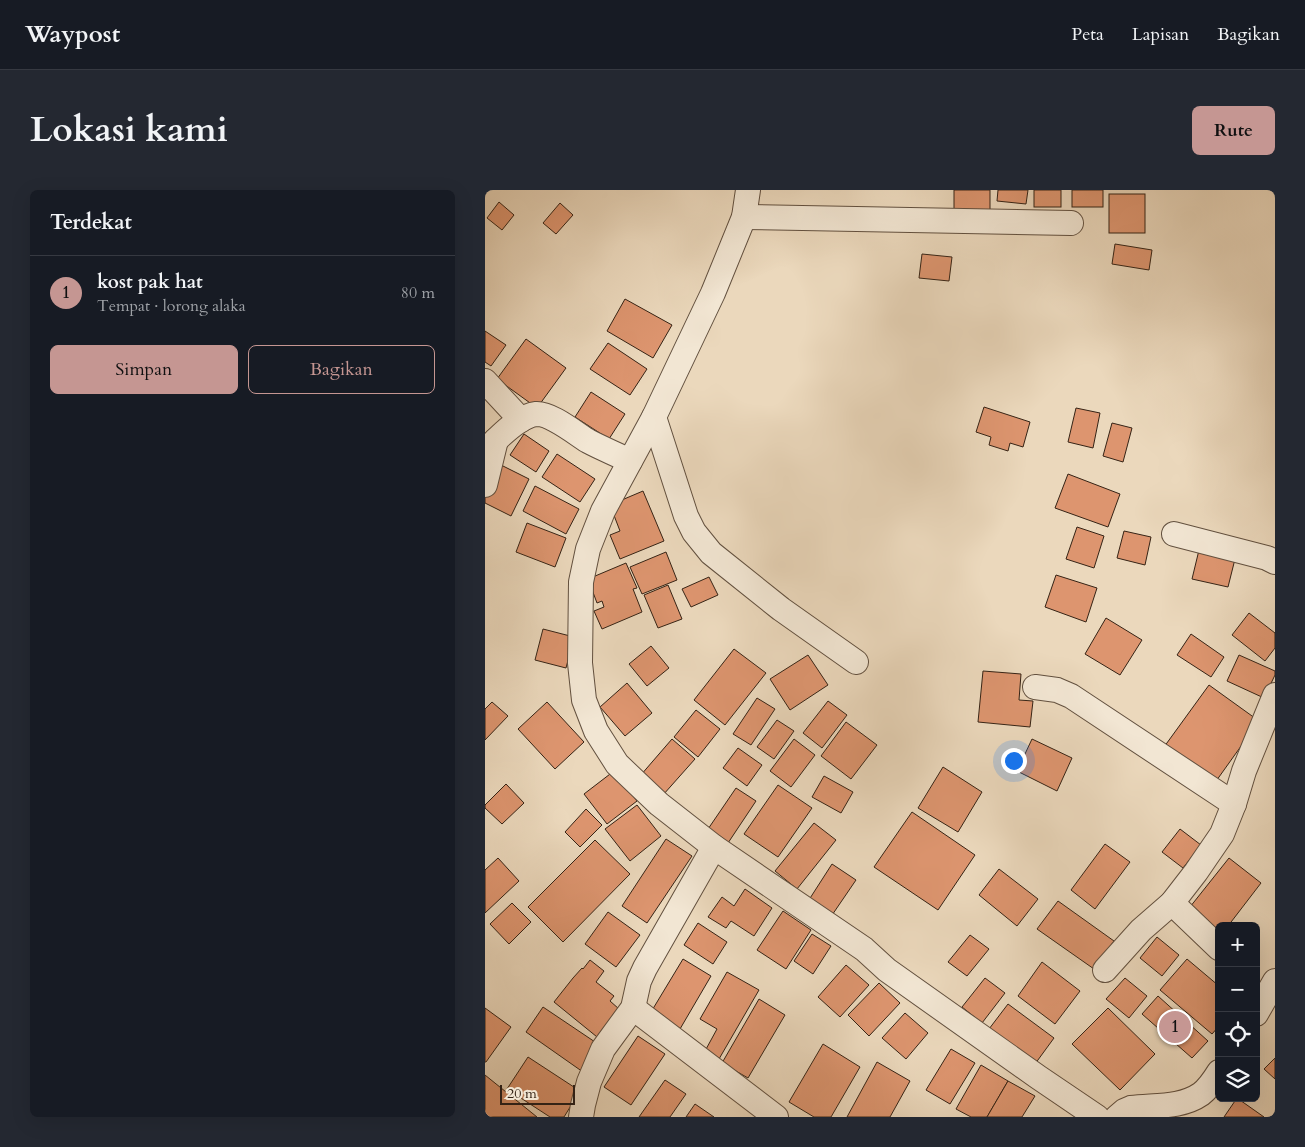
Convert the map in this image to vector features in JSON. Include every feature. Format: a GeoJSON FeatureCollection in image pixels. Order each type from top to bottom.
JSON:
{"type":"FeatureCollection","features":[{"type":"Feature","properties":{"kind":"street"},"geometry":{"type":"LineString","coordinates":[[748,190],[744,217],[713,293],[654,418],[603,511],[588,549],[581,582],[580,663],[584,700],[596,731],[617,764],[659,804],[714,847],[864,949],[887,970],[1097,1117]]}},
{"type":"Feature","properties":{"kind":"street"},"geometry":{"type":"LineString","coordinates":[[744,217],[1071,222]]}},
{"type":"Feature","properties":{"kind":"street"},"geometry":{"type":"LineString","coordinates":[[485,382],[521,420]]}},
{"type":"Feature","properties":{"kind":"street"},"geometry":{"type":"LineString","coordinates":[[485,485],[490,445],[521,420],[538,414],[555,420],[589,441],[630,461]]}},
{"type":"Feature","properties":{"kind":"street"},"geometry":{"type":"LineString","coordinates":[[654,418],[686,516],[694,532],[711,553],[781,608],[856,662]]}},
{"type":"Feature","properties":{"kind":"street"},"geometry":{"type":"LineString","coordinates":[[1174,534],[1267,558],[1275,562]]}},
{"type":"Feature","properties":{"kind":"street"},"geometry":{"type":"LineString","coordinates":[[1035,687],[1057,690],[1071,696],[1234,804]]}},
{"type":"Feature","properties":{"kind":"street"},"geometry":{"type":"LineString","coordinates":[[1105,970],[1141,930],[1172,903],[1222,834],[1234,804],[1243,771],[1275,695]]}},
{"type":"Feature","properties":{"kind":"street"},"geometry":{"type":"LineString","coordinates":[[581,1117],[589,1082],[603,1048],[633,1008],[639,981],[645,968],[714,847]]}},
{"type":"Feature","properties":{"kind":"street"},"geometry":{"type":"LineString","coordinates":[[1172,903],[1215,944]]}},
{"type":"Feature","properties":{"kind":"street"},"geometry":{"type":"LineString","coordinates":[[633,1008],[775,1117]]}},
{"type":"Feature","properties":{"kind":"street"},"geometry":{"type":"LineString","coordinates":[[1117,1117],[1131,1108],[1181,1103],[1192,1099],[1202,1093],[1215,1078]]}},
{"type":"Feature","properties":{"kind":"building"},"geometry":{"type":"Polygon","coordinates":[[[954,190],[990,190],[990,211],[954,211],[954,190]]]}},
{"type":"Feature","properties":{"kind":"building"},"geometry":{"type":"Polygon","coordinates":[[[998,190],[1028,190],[1026,204],[997,201],[998,190]]]}},
{"type":"Feature","properties":{"kind":"building"},"geometry":{"type":"Polygon","coordinates":[[[1034,190],[1061,190],[1061,207],[1034,207],[1034,190]]]}},
{"type":"Feature","properties":{"kind":"building"},"geometry":{"type":"Polygon","coordinates":[[[1072,190],[1103,190],[1103,207],[1072,207],[1072,190]]]}},
{"type":"Feature","properties":{"kind":"building"},"geometry":{"type":"Polygon","coordinates":[[[1109,194],[1145,194],[1145,233],[1109,233],[1109,194]]]}},
{"type":"Feature","properties":{"kind":"building"},"geometry":{"type":"Polygon","coordinates":[[[499,202],[514,215],[502,230],[487,218],[499,202]]]}},
{"type":"Feature","properties":{"kind":"building"},"geometry":{"type":"Polygon","coordinates":[[[560,203],[573,215],[556,234],[543,223],[560,203]]]}},
{"type":"Feature","properties":{"kind":"building"},"geometry":{"type":"Polygon","coordinates":[[[1115,244],[1152,250],[1149,270],[1112,264],[1115,244]]]}},
{"type":"Feature","properties":{"kind":"building"},"geometry":{"type":"Polygon","coordinates":[[[922,254],[952,257],[949,281],[919,278],[922,254]]]}},
{"type":"Feature","properties":{"kind":"building"},"geometry":{"type":"Polygon","coordinates":[[[625,299],[672,325],[653,358],[607,331],[625,299]]]}},
{"type":"Feature","properties":{"kind":"building"},"geometry":{"type":"Polygon","coordinates":[[[485,331],[506,345],[491,366],[485,362],[485,331]]]}},
{"type":"Feature","properties":{"kind":"building"},"geometry":{"type":"Polygon","coordinates":[[[526,339],[566,368],[537,408],[497,379],[526,339]]]}},
{"type":"Feature","properties":{"kind":"building"},"geometry":{"type":"Polygon","coordinates":[[[608,343],[647,369],[630,395],[590,369],[608,343]]]}},
{"type":"Feature","properties":{"kind":"building"},"geometry":{"type":"Polygon","coordinates":[[[591,392],[625,414],[609,439],[575,417],[591,392]]]}},
{"type":"Feature","properties":{"kind":"building"},"geometry":{"type":"Polygon","coordinates":[[[984,407],[1030,422],[1023,447],[1010,443],[1008,451],[989,445],[991,437],[976,432],[984,407]]]}},
{"type":"Feature","properties":{"kind":"building"},"geometry":{"type":"Polygon","coordinates":[[[1076,408],[1100,413],[1093,448],[1068,442],[1076,408]]]}},
{"type":"Feature","properties":{"kind":"building"},"geometry":{"type":"Polygon","coordinates":[[[1112,423],[1132,428],[1123,462],[1103,456],[1112,423]]]}},
{"type":"Feature","properties":{"kind":"building"},"geometry":{"type":"Polygon","coordinates":[[[524,434],[549,451],[536,472],[510,455],[524,434]]]}},
{"type":"Feature","properties":{"kind":"building"},"geometry":{"type":"Polygon","coordinates":[[[557,454],[595,479],[580,502],[542,477],[557,454]]]}},
{"type":"Feature","properties":{"kind":"building"},"geometry":{"type":"Polygon","coordinates":[[[501,465],[529,479],[511,516],[485,503],[485,498],[501,465]]]}},
{"type":"Feature","properties":{"kind":"building"},"geometry":{"type":"Polygon","coordinates":[[[1068,474],[1120,494],[1108,527],[1055,508],[1068,474]]]}},
{"type":"Feature","properties":{"kind":"building"},"geometry":{"type":"Polygon","coordinates":[[[535,486],[579,509],[566,534],[523,511],[535,486]]]}},
{"type":"Feature","properties":{"kind":"building"},"geometry":{"type":"Polygon","coordinates":[[[643,491],[664,541],[620,559],[610,535],[620,531],[610,505],[643,491]]]}},
{"type":"Feature","properties":{"kind":"building"},"geometry":{"type":"Polygon","coordinates":[[[527,523],[566,538],[555,567],[516,552],[527,523]]]}},
{"type":"Feature","properties":{"kind":"building"},"geometry":{"type":"Polygon","coordinates":[[[1077,527],[1104,536],[1094,568],[1066,559],[1077,527]]]}},
{"type":"Feature","properties":{"kind":"building"},"geometry":{"type":"Polygon","coordinates":[[[1124,531],[1151,537],[1145,565],[1117,558],[1124,531]]]}},
{"type":"Feature","properties":{"kind":"building"},"geometry":{"type":"Polygon","coordinates":[[[1199,550],[1235,559],[1228,587],[1192,579],[1199,550]]]}},
{"type":"Feature","properties":{"kind":"building"},"geometry":{"type":"Polygon","coordinates":[[[666,552],[677,580],[642,594],[630,567],[666,552]]]}},
{"type":"Feature","properties":{"kind":"building"},"geometry":{"type":"Polygon","coordinates":[[[626,563],[637,588],[633,589],[642,612],[602,629],[594,611],[604,607],[602,601],[597,603],[588,579],[626,563]]]}},
{"type":"Feature","properties":{"kind":"building"},"geometry":{"type":"Polygon","coordinates":[[[1056,575],[1097,588],[1086,622],[1045,607],[1056,575]]]}},
{"type":"Feature","properties":{"kind":"building"},"geometry":{"type":"Polygon","coordinates":[[[709,577],[718,595],[691,607],[682,589],[709,577]]]}},
{"type":"Feature","properties":{"kind":"building"},"geometry":{"type":"Polygon","coordinates":[[[668,585],[682,619],[658,628],[644,595],[668,585]]]}},
{"type":"Feature","properties":{"kind":"building"},"geometry":{"type":"Polygon","coordinates":[[[1249,613],[1275,633],[1275,648],[1265,661],[1232,635],[1249,613]]]}},
{"type":"Feature","properties":{"kind":"building"},"geometry":{"type":"Polygon","coordinates":[[[1106,618],[1142,640],[1120,675],[1085,654],[1106,618]]]}},
{"type":"Feature","properties":{"kind":"building"},"geometry":{"type":"Polygon","coordinates":[[[543,629],[574,637],[566,668],[535,660],[543,629]]]}},
{"type":"Feature","properties":{"kind":"building"},"geometry":{"type":"Polygon","coordinates":[[[1191,634],[1224,657],[1211,677],[1177,655],[1191,634]]]}},
{"type":"Feature","properties":{"kind":"building"},"geometry":{"type":"Polygon","coordinates":[[[651,646],[669,668],[647,686],[629,664],[651,646]]]}},
{"type":"Feature","properties":{"kind":"building"},"geometry":{"type":"Polygon","coordinates":[[[734,649],[766,673],[725,725],[694,700],[734,649]]]}},
{"type":"Feature","properties":{"kind":"building"},"geometry":{"type":"Polygon","coordinates":[[[808,655],[828,685],[790,710],[770,679],[808,655]]]}},
{"type":"Feature","properties":{"kind":"building"},"geometry":{"type":"Polygon","coordinates":[[[1239,655],[1275,671],[1275,675],[1264,698],[1227,681],[1239,655]]]}},
{"type":"Feature","properties":{"kind":"building"},"geometry":{"type":"Polygon","coordinates":[[[983,671],[1021,674],[1019,700],[1033,701],[1030,727],[978,722],[983,671]]]}},
{"type":"Feature","properties":{"kind":"building"},"geometry":{"type":"Polygon","coordinates":[[[627,683],[652,713],[625,736],[600,707],[627,683]]]}},
{"type":"Feature","properties":{"kind":"building"},"geometry":{"type":"Polygon","coordinates":[[[1209,685],[1259,721],[1214,784],[1164,747],[1209,685]]]}},
{"type":"Feature","properties":{"kind":"building"},"geometry":{"type":"Polygon","coordinates":[[[757,698],[775,709],[751,745],[733,734],[757,698]]]}},
{"type":"Feature","properties":{"kind":"building"},"geometry":{"type":"Polygon","coordinates":[[[828,701],[847,715],[822,748],[803,733],[828,701]]]}},
{"type":"Feature","properties":{"kind":"building"},"geometry":{"type":"Polygon","coordinates":[[[492,702],[508,716],[485,740],[485,709],[492,702]]]}},
{"type":"Feature","properties":{"kind":"building"},"geometry":{"type":"Polygon","coordinates":[[[547,702],[584,742],[555,769],[518,729],[547,702]]]}},
{"type":"Feature","properties":{"kind":"building"},"geometry":{"type":"Polygon","coordinates":[[[696,710],[720,729],[698,757],[674,737],[696,710]]]}},
{"type":"Feature","properties":{"kind":"building"},"geometry":{"type":"Polygon","coordinates":[[[777,720],[794,731],[774,759],[757,747],[777,720]]]}},
{"type":"Feature","properties":{"kind":"building"},"geometry":{"type":"Polygon","coordinates":[[[846,722],[877,745],[851,779],[821,756],[846,722]]]}},
{"type":"Feature","properties":{"kind":"building"},"geometry":{"type":"Polygon","coordinates":[[[672,739],[695,759],[663,795],[640,776],[672,739]]]}},
{"type":"Feature","properties":{"kind":"building"},"geometry":{"type":"Polygon","coordinates":[[[794,739],[815,755],[791,787],[770,771],[794,739]]]}},
{"type":"Feature","properties":{"kind":"building"},"geometry":{"type":"Polygon","coordinates":[[[1032,739],[1072,758],[1057,791],[1017,771],[1032,739]]]}},
{"type":"Feature","properties":{"kind":"building"},"geometry":{"type":"Polygon","coordinates":[[[738,748],[762,765],[747,786],[723,768],[738,748]]]}},
{"type":"Feature","properties":{"kind":"building"},"geometry":{"type":"Polygon","coordinates":[[[943,767],[982,792],[958,832],[918,808],[943,767]]]}},
{"type":"Feature","properties":{"kind":"building"},"geometry":{"type":"Polygon","coordinates":[[[614,771],[637,801],[607,824],[584,794],[614,771]]]}},
{"type":"Feature","properties":{"kind":"building"},"geometry":{"type":"Polygon","coordinates":[[[824,776],[853,792],[841,813],[812,797],[824,776]]]}},
{"type":"Feature","properties":{"kind":"building"},"geometry":{"type":"Polygon","coordinates":[[[506,784],[524,803],[502,824],[485,808],[485,805],[506,784]]]}},
{"type":"Feature","properties":{"kind":"building"},"geometry":{"type":"Polygon","coordinates":[[[778,785],[812,808],[778,857],[744,834],[778,785]]]}},
{"type":"Feature","properties":{"kind":"building"},"geometry":{"type":"Polygon","coordinates":[[[736,788],[756,801],[726,846],[706,832],[736,788]]]}},
{"type":"Feature","properties":{"kind":"building"},"geometry":{"type":"Polygon","coordinates":[[[637,805],[661,836],[630,861],[605,829],[637,805]]]}},
{"type":"Feature","properties":{"kind":"building"},"geometry":{"type":"Polygon","coordinates":[[[586,809],[602,825],[580,847],[565,832],[586,809]]]}},
{"type":"Feature","properties":{"kind":"building"},"geometry":{"type":"Polygon","coordinates":[[[912,812],[975,855],[938,910],[874,867],[912,812]]]}},
{"type":"Feature","properties":{"kind":"building"},"geometry":{"type":"Polygon","coordinates":[[[814,823],[836,840],[797,889],[775,871],[814,823]]]}},
{"type":"Feature","properties":{"kind":"building"},"geometry":{"type":"Polygon","coordinates":[[[1180,829],[1201,845],[1183,868],[1162,852],[1180,829]]]}},
{"type":"Feature","properties":{"kind":"building"},"geometry":{"type":"Polygon","coordinates":[[[666,839],[692,856],[647,923],[622,906],[666,839]]]}},
{"type":"Feature","properties":{"kind":"building"},"geometry":{"type":"Polygon","coordinates":[[[595,840],[630,874],[563,942],[528,907],[595,840]]]}},
{"type":"Feature","properties":{"kind":"building"},"geometry":{"type":"Polygon","coordinates":[[[1105,844],[1130,862],[1095,909],[1071,890],[1105,844]]]}},
{"type":"Feature","properties":{"kind":"building"},"geometry":{"type":"Polygon","coordinates":[[[498,858],[519,881],[485,913],[485,870],[498,858]]]}},
{"type":"Feature","properties":{"kind":"building"},"geometry":{"type":"Polygon","coordinates":[[[1229,858],[1261,883],[1231,922],[1215,922],[1215,935],[1186,912],[1229,858]]]}},
{"type":"Feature","properties":{"kind":"building"},"geometry":{"type":"Polygon","coordinates":[[[832,864],[856,880],[828,921],[805,906],[832,864]]]}},
{"type":"Feature","properties":{"kind":"building"},"geometry":{"type":"Polygon","coordinates":[[[999,869],[1038,899],[1017,926],[979,895],[999,869]]]}},
{"type":"Feature","properties":{"kind":"building"},"geometry":{"type":"Polygon","coordinates":[[[745,889],[772,908],[754,936],[731,921],[726,928],[708,917],[722,897],[734,906],[745,889]]]}},
{"type":"Feature","properties":{"kind":"building"},"geometry":{"type":"Polygon","coordinates":[[[1058,901],[1114,941],[1094,969],[1037,929],[1058,901]]]}},
{"type":"Feature","properties":{"kind":"building"},"geometry":{"type":"Polygon","coordinates":[[[512,903],[531,922],[509,944],[490,924],[512,903]]]}},
{"type":"Feature","properties":{"kind":"building"},"geometry":{"type":"Polygon","coordinates":[[[783,911],[811,930],[786,969],[757,950],[783,911]]]}},
{"type":"Feature","properties":{"kind":"building"},"geometry":{"type":"Polygon","coordinates":[[[608,912],[640,935],[616,967],[585,944],[608,912]]]}},
{"type":"Feature","properties":{"kind":"building"},"geometry":{"type":"Polygon","coordinates":[[[698,923],[727,942],[713,964],[684,945],[698,923]]]}},
{"type":"Feature","properties":{"kind":"building"},"geometry":{"type":"Polygon","coordinates":[[[812,934],[831,946],[813,974],[794,961],[812,934]]]}},
{"type":"Feature","properties":{"kind":"building"},"geometry":{"type":"Polygon","coordinates":[[[970,935],[989,949],[967,976],[948,962],[970,935]]]}},
{"type":"Feature","properties":{"kind":"building"},"geometry":{"type":"Polygon","coordinates":[[[1157,937],[1179,955],[1162,976],[1140,958],[1157,937]]]}},
{"type":"Feature","properties":{"kind":"building"},"geometry":{"type":"Polygon","coordinates":[[[683,959],[711,976],[680,1029],[651,1012],[683,959]]]}},
{"type":"Feature","properties":{"kind":"building"},"geometry":{"type":"Polygon","coordinates":[[[1187,959],[1215,983],[1215,1031],[1212,1034],[1160,990],[1187,959]]]}},
{"type":"Feature","properties":{"kind":"building"},"geometry":{"type":"Polygon","coordinates":[[[590,960],[604,971],[596,982],[614,996],[610,1001],[619,1009],[602,1041],[554,1002],[590,960]]]}},
{"type":"Feature","properties":{"kind":"building"},"geometry":{"type":"Polygon","coordinates":[[[1042,962],[1080,991],[1055,1024],[1018,996],[1042,962]]]}},
{"type":"Feature","properties":{"kind":"building"},"geometry":{"type":"Polygon","coordinates":[[[846,965],[869,985],[840,1017],[818,997],[846,965]]]}},
{"type":"Feature","properties":{"kind":"building"},"geometry":{"type":"Polygon","coordinates":[[[727,972],[759,990],[719,1059],[705,1051],[717,1029],[700,1019],[727,972]]]}},
{"type":"Feature","properties":{"kind":"building"},"geometry":{"type":"Polygon","coordinates":[[[985,978],[1005,993],[982,1023],[962,1007],[985,978]]]}},
{"type":"Feature","properties":{"kind":"building"},"geometry":{"type":"Polygon","coordinates":[[[1125,978],[1147,996],[1129,1018],[1106,999],[1125,978]]]}},
{"type":"Feature","properties":{"kind":"building"},"geometry":{"type":"Polygon","coordinates":[[[879,983],[900,1003],[869,1036],[848,1015],[879,983]]]}},
{"type":"Feature","properties":{"kind":"building"},"geometry":{"type":"Polygon","coordinates":[[[1158,996],[1208,1041],[1192,1058],[1142,1014],[1158,996]]]}},
{"type":"Feature","properties":{"kind":"building"},"geometry":{"type":"Polygon","coordinates":[[[759,999],[785,1015],[748,1078],[722,1063],[759,999]]]}},
{"type":"Feature","properties":{"kind":"building"},"geometry":{"type":"Polygon","coordinates":[[[1008,1004],[1054,1038],[1035,1064],[989,1029],[1008,1004]]]}},
{"type":"Feature","properties":{"kind":"building"},"geometry":{"type":"Polygon","coordinates":[[[543,1007],[601,1046],[583,1072],[526,1032],[543,1007]]]}},
{"type":"Feature","properties":{"kind":"building"},"geometry":{"type":"Polygon","coordinates":[[[485,1008],[511,1027],[486,1062],[485,1062],[485,1008]]]}},
{"type":"Feature","properties":{"kind":"building"},"geometry":{"type":"Polygon","coordinates":[[[1108,1008],[1155,1054],[1120,1090],[1072,1044],[1108,1008]]]}},
{"type":"Feature","properties":{"kind":"building"},"geometry":{"type":"Polygon","coordinates":[[[905,1013],[928,1033],[906,1059],[882,1038],[905,1013]]]}},
{"type":"Feature","properties":{"kind":"building"},"geometry":{"type":"Polygon","coordinates":[[[638,1036],[665,1054],[631,1105],[604,1087],[638,1036]]]}},
{"type":"Feature","properties":{"kind":"building"},"geometry":{"type":"Polygon","coordinates":[[[823,1044],[860,1067],[831,1117],[814,1117],[789,1102],[823,1044]]]}},
{"type":"Feature","properties":{"kind":"building"},"geometry":{"type":"Polygon","coordinates":[[[951,1049],[975,1063],[950,1104],[926,1090],[951,1049]]]}},
{"type":"Feature","properties":{"kind":"building"},"geometry":{"type":"Polygon","coordinates":[[[528,1057],[580,1091],[564,1117],[550,1117],[507,1089],[528,1057]]]}},
{"type":"Feature","properties":{"kind":"building"},"geometry":{"type":"Polygon","coordinates":[[[1275,1058],[1275,1079],[1264,1069],[1275,1058]]]}},
{"type":"Feature","properties":{"kind":"building"},"geometry":{"type":"Polygon","coordinates":[[[877,1062],[910,1081],[890,1117],[847,1117],[877,1062]]]}},
{"type":"Feature","properties":{"kind":"building"},"geometry":{"type":"Polygon","coordinates":[[[981,1065],[1008,1081],[987,1117],[971,1117],[956,1109],[981,1065]]]}},
{"type":"Feature","properties":{"kind":"building"},"geometry":{"type":"Polygon","coordinates":[[[485,1075],[537,1117],[485,1117],[485,1075]]]}},
{"type":"Feature","properties":{"kind":"building"},"geometry":{"type":"Polygon","coordinates":[[[665,1080],[686,1094],[670,1117],[639,1117],[665,1080]]]}},
{"type":"Feature","properties":{"kind":"building"},"geometry":{"type":"Polygon","coordinates":[[[1008,1081],[1035,1096],[1022,1117],[987,1117],[1008,1081]]]}},
{"type":"Feature","properties":{"kind":"building"},"geometry":{"type":"Polygon","coordinates":[[[1234,1102],[1243,1102],[1264,1117],[1224,1117],[1234,1102]]]}},
{"type":"Feature","properties":{"kind":"building"},"geometry":{"type":"Polygon","coordinates":[[[695,1104],[714,1117],[686,1117],[695,1104]]]}},
{"type":"Feature","properties":{"kind":"place","name":"kost pak hat"},"geometry":{"type":"Point","coordinates":[1175,1027]}}]}
